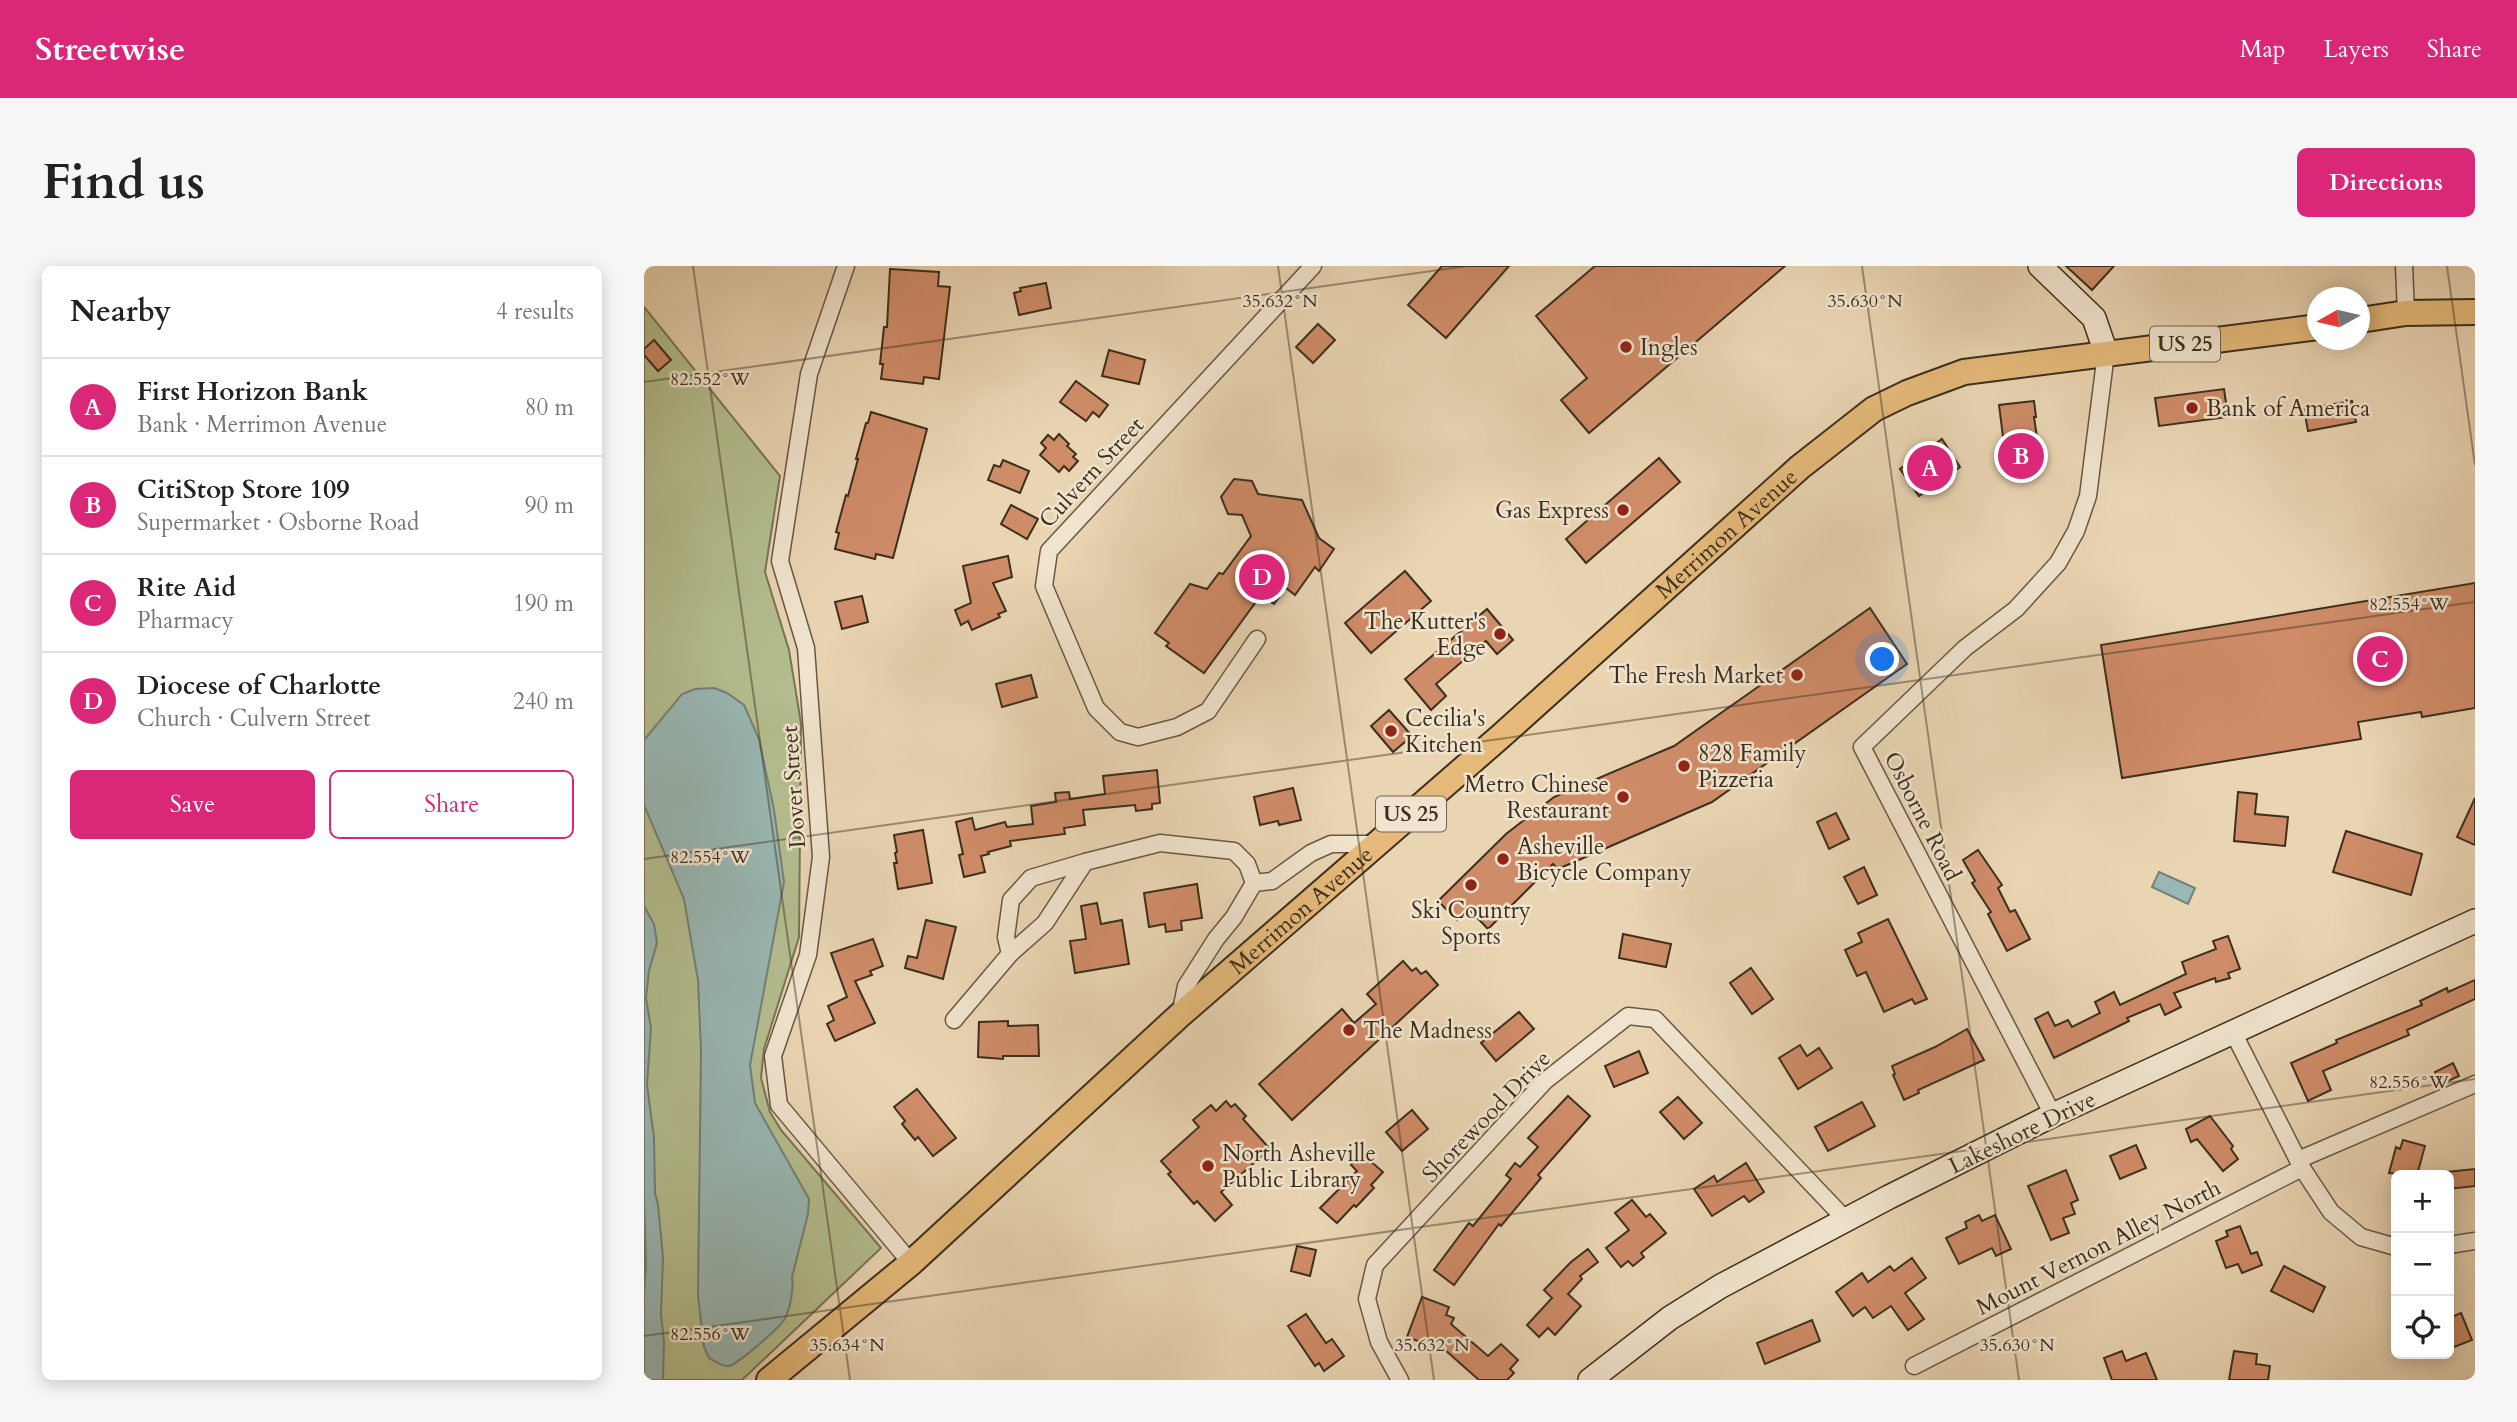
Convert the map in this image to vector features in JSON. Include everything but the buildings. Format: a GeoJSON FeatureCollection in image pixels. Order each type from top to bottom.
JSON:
{"type":"FeatureCollection","features":[{"type":"Feature","properties":{"kind":"main road"},"geometry":{"type":"LineString","coordinates":[[2370,318],[2406,313],[2475,312]]}},
{"type":"Feature","properties":{"kind":"main road","name":"Merrimon Avenue"},"geometry":{"type":"LineString","coordinates":[[769,1380],[911,1262],[1180,1015],[1519,720],[1800,467],[1874,409],[1907,393],[1964,372],[2307,329]]}},
{"type":"Feature","properties":{"kind":"street","name":"Dover Street"},"geometry":{"type":"LineString","coordinates":[[846,266],[809,374],[780,561],[806,648],[821,857],[808,955],[773,1056],[779,1105],[911,1262]]}},
{"type":"Feature","properties":{"kind":"street","name":"Culvern Street"},"geometry":{"type":"LineString","coordinates":[[1257,639],[1208,711],[1177,727],[1138,737],[1120,732],[1096,708],[1044,586],[1049,551],[1312,266]]}},
{"type":"Feature","properties":{"kind":"street"},"geometry":{"type":"LineString","coordinates":[[2040,266],[2094,318],[2106,353]]}},
{"type":"Feature","properties":{"kind":"street"},"geometry":{"type":"LineString","coordinates":[[2404,266],[2406,313]]}},
{"type":"Feature","properties":{"kind":"street","name":"Osborne Road"},"geometry":{"type":"LineString","coordinates":[[2053,1115],[1862,747],[1965,648],[2017,609],[2058,563],[2076,531],[2088,496],[2106,353]]}},
{"type":"Feature","properties":{"kind":"street"},"geometry":{"type":"LineString","coordinates":[[1010,954],[1006,937],[1011,900],[1031,878],[1085,862],[1160,843],[1234,851],[1247,864],[1254,883]]}},
{"type":"Feature","properties":{"kind":"street"},"geometry":{"type":"LineString","coordinates":[[1254,883],[1272,881],[1311,853],[1331,844],[1376,845]]}},
{"type":"Feature","properties":{"kind":"street"},"geometry":{"type":"LineString","coordinates":[[954,1020],[1010,954],[1045,923],[1085,862]]}},
{"type":"Feature","properties":{"kind":"street"},"geometry":{"type":"LineString","coordinates":[[1180,1015],[1186,986],[1254,883]]}},
{"type":"Feature","properties":{"kind":"street","name":"Lakeshore Drive"},"geometry":{"type":"LineString","coordinates":[[1590,1380],[1670,1318],[1721,1286],[1846,1220],[2053,1115],[2475,921]]}},
{"type":"Feature","properties":{"kind":"street","name":"Shorewood Drive"},"geometry":{"type":"LineString","coordinates":[[1400,1380],[1379,1342],[1367,1299],[1375,1265],[1545,1081],[1628,1016],[1655,1019],[1846,1220]]}},
{"type":"Feature","properties":{"kind":"street"},"geometry":{"type":"LineString","coordinates":[[2234,1034],[2300,1164],[2331,1212],[2361,1237],[2391,1246]]}},
{"type":"Feature","properties":{"kind":"street","name":"Mount Vernon Alley North"},"geometry":{"type":"LineString","coordinates":[[1914,1366],[2300,1164],[2475,1084]]}},
{"type":"Feature","properties":{"kind":"street"},"geometry":{"type":"LineString","coordinates":[[2454,1244],[2475,1241]]}},
{"type":"Feature","properties":{"kind":"green space"},"geometry":{"type":"Polygon","coordinates":[[[644,307],[780,476],[765,572],[789,650],[801,723],[799,937],[764,1049],[761,1078],[770,1112],[781,1130],[881,1248],[742,1380],[644,1380],[644,307]]]}},
{"type":"Feature","properties":{"kind":"water"},"geometry":{"type":"Polygon","coordinates":[[[714,688],[744,705],[759,739],[774,810],[784,882],[750,1065],[755,1103],[809,1199],[786,1316],[758,1346],[729,1366],[709,1358],[704,1347],[698,1296],[701,1050],[698,980],[684,899],[644,805],[644,740],[682,694],[695,689],[714,688]]]}},
{"type":"Feature","properties":{"kind":"water"},"geometry":{"type":"Polygon","coordinates":[[[2159,872],[2195,888],[2188,904],[2152,887],[2159,872]]]}},
{"type":"Feature","properties":{"kind":"water"},"geometry":{"type":"Polygon","coordinates":[[[644,906],[654,924],[657,943],[649,971],[646,998],[651,1028],[647,1085],[654,1137],[655,1193],[663,1257],[663,1380],[644,1380],[644,906]]]}},
{"type":"Feature","properties":{"kind":"place","name":"Ingles"},"geometry":{"type":"Point","coordinates":[1626,347]}},
{"type":"Feature","properties":{"kind":"place","name":"Bank of America"},"geometry":{"type":"Point","coordinates":[2192,408]}},
{"type":"Feature","properties":{"kind":"place","name":"CitiStop Store 109"},"geometry":{"type":"Point","coordinates":[2021,456]}},
{"type":"Feature","properties":{"kind":"place","name":"First Horizon Bank"},"geometry":{"type":"Point","coordinates":[1930,468]}},
{"type":"Feature","properties":{"kind":"place","name":"Gas Express"},"geometry":{"type":"Point","coordinates":[1623,510]}},
{"type":"Feature","properties":{"kind":"place","name":"Diocese of Charlotte"},"geometry":{"type":"Point","coordinates":[1262,577]}},
{"type":"Feature","properties":{"kind":"place","name":"The Kutter's Edge"},"geometry":{"type":"Point","coordinates":[1500,634]}},
{"type":"Feature","properties":{"kind":"place","name":"Rite Aid"},"geometry":{"type":"Point","coordinates":[2380,659]}},
{"type":"Feature","properties":{"kind":"place","name":"The Fresh Market"},"geometry":{"type":"Point","coordinates":[1797,675]}},
{"type":"Feature","properties":{"kind":"place","name":"Cecilia's Kitchen"},"geometry":{"type":"Point","coordinates":[1391,731]}},
{"type":"Feature","properties":{"kind":"place","name":"828 Family Pizzeria"},"geometry":{"type":"Point","coordinates":[1684,766]}},
{"type":"Feature","properties":{"kind":"place","name":"Metro Chinese Restaurant"},"geometry":{"type":"Point","coordinates":[1623,797]}},
{"type":"Feature","properties":{"kind":"place","name":"Asheville Bicycle Company"},"geometry":{"type":"Point","coordinates":[1503,859]}},
{"type":"Feature","properties":{"kind":"place","name":"Ski Country Sports"},"geometry":{"type":"Point","coordinates":[1471,885]}},
{"type":"Feature","properties":{"kind":"place","name":"The Madness"},"geometry":{"type":"Point","coordinates":[1349,1030]}},
{"type":"Feature","properties":{"kind":"place","name":"North Asheville Public Library"},"geometry":{"type":"Point","coordinates":[1208,1166]}}]}
